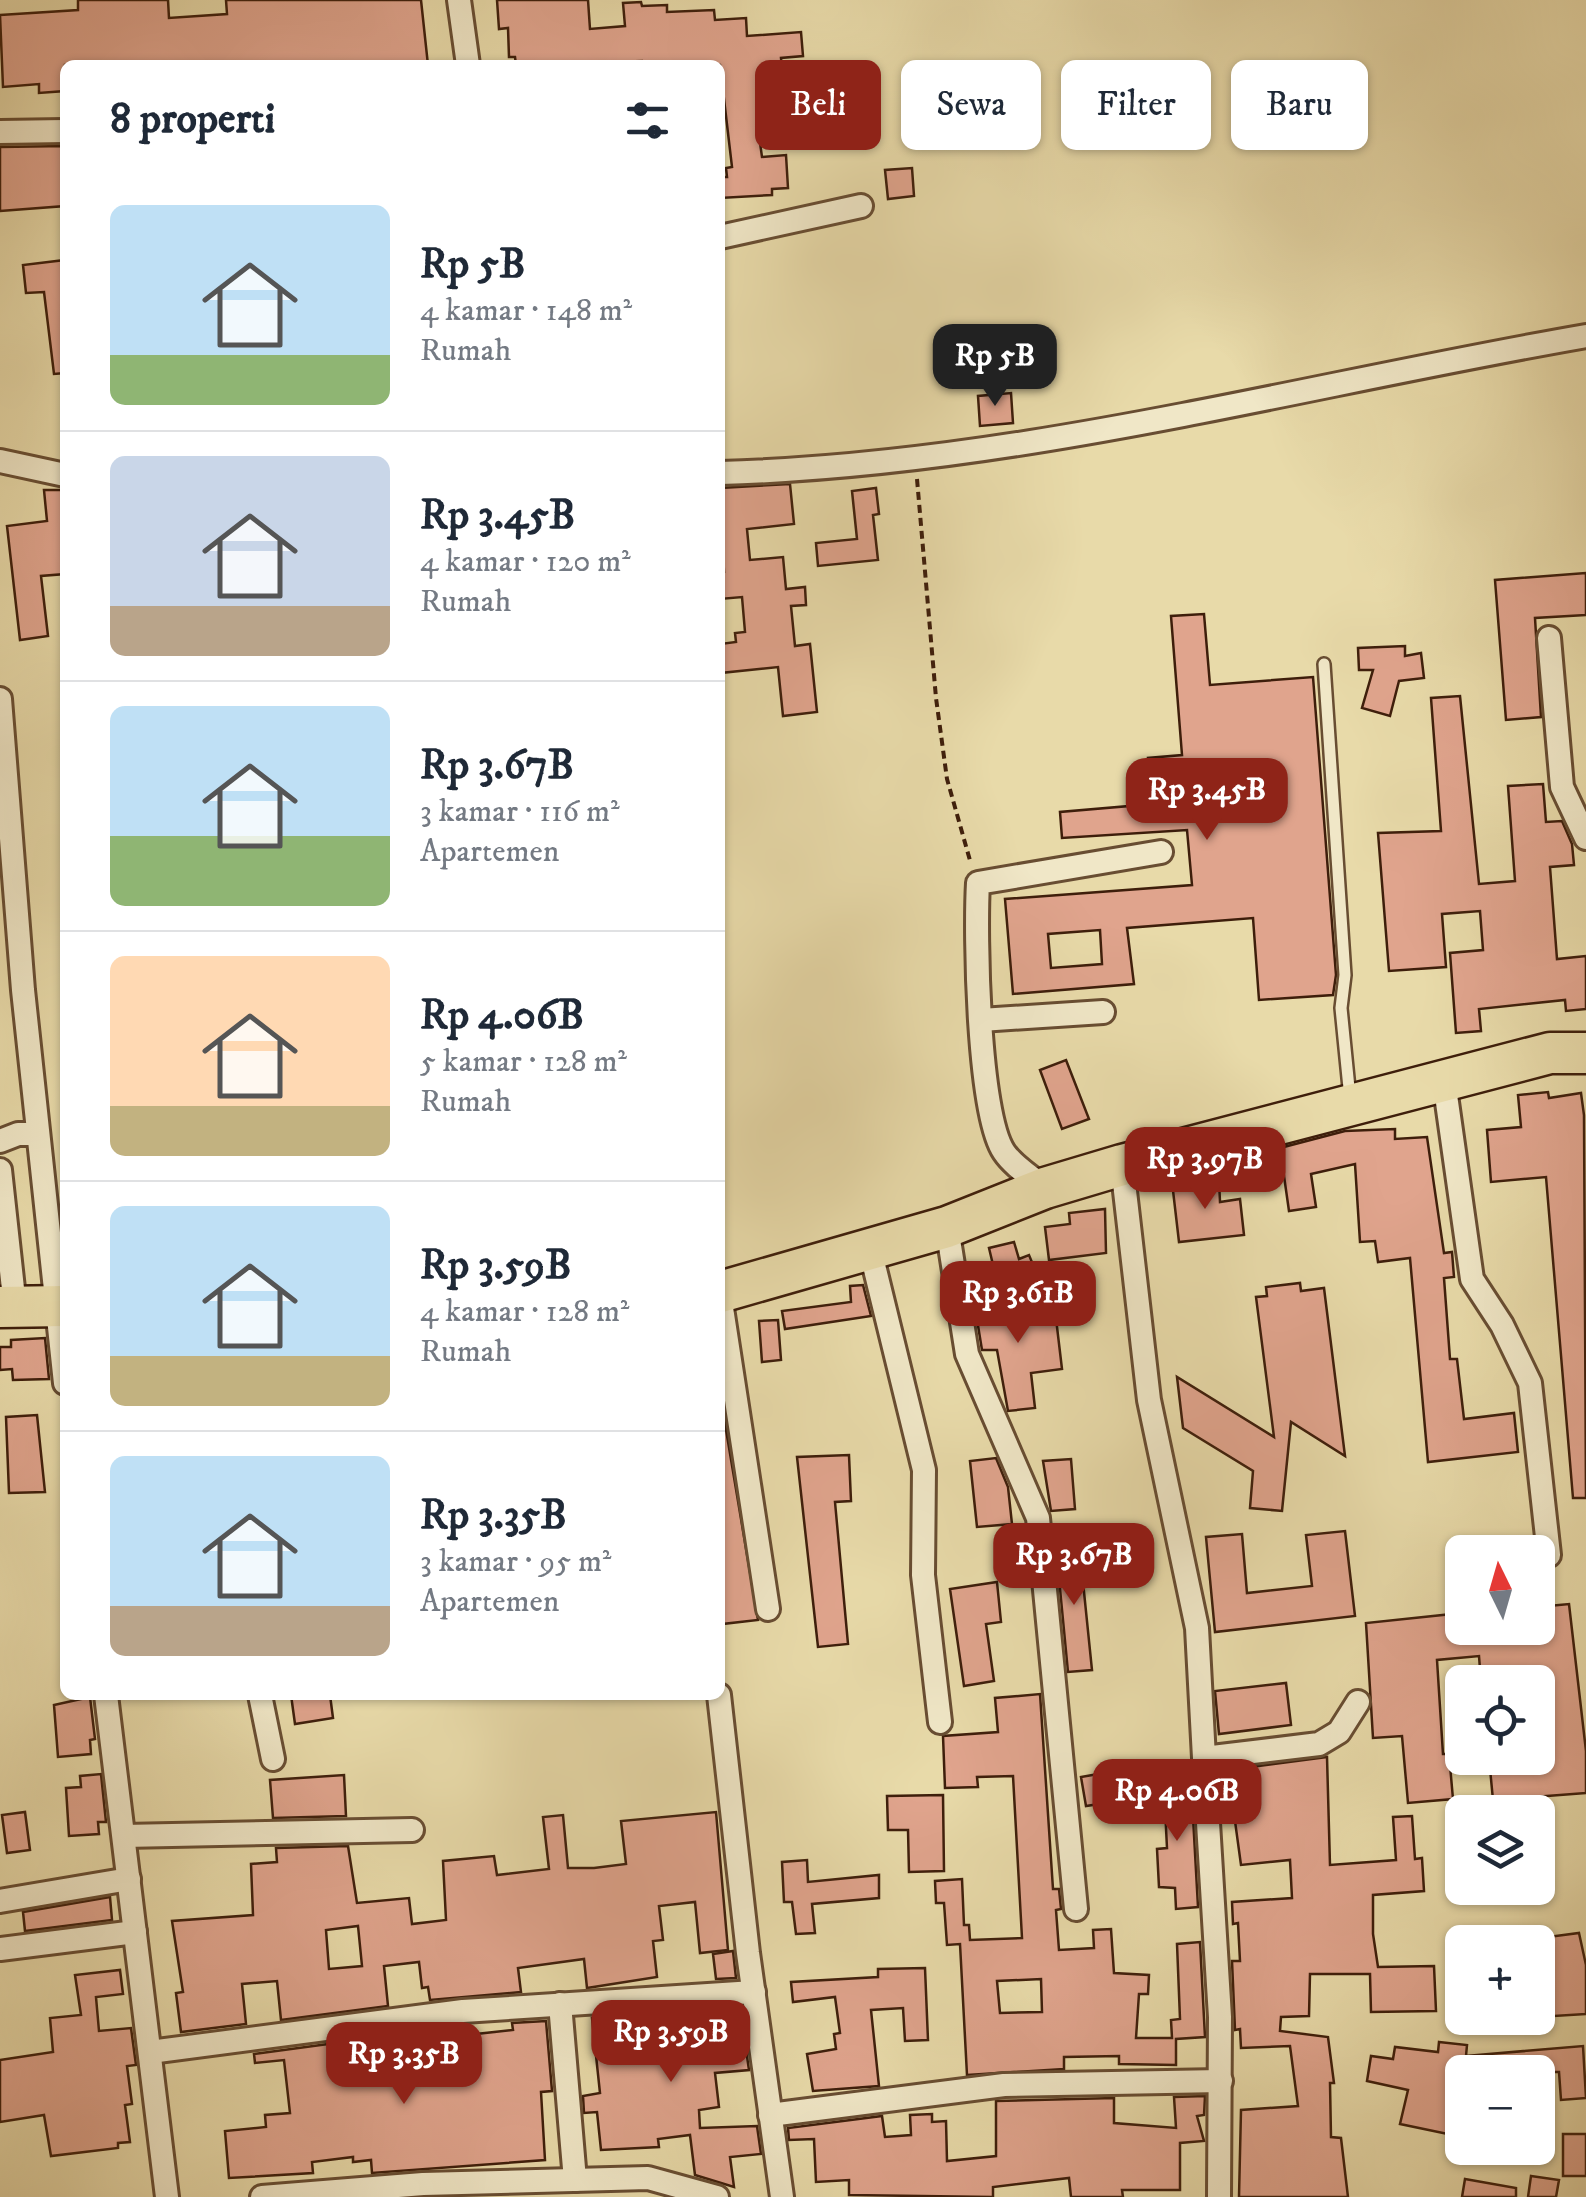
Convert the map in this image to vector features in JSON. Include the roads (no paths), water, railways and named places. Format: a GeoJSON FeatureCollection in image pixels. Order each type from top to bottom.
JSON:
{"type":"FeatureCollection","features":[{"type":"Feature","properties":{"kind":"highway"},"geometry":{"type":"LineString","coordinates":[[725,1292],[947,1227],[1045,1188],[1122,1165],[1550,1053],[1586,1053]]}},
{"type":"Feature","properties":{"kind":"street"},"geometry":{"type":"LineString","coordinates":[[459,0],[467,60]]}},
{"type":"Feature","properties":{"kind":"street"},"geometry":{"type":"LineString","coordinates":[[0,132],[60,131]]}},
{"type":"Feature","properties":{"kind":"street"},"geometry":{"type":"LineString","coordinates":[[725,236],[861,206]]}},
{"type":"Feature","properties":{"kind":"street"},"geometry":{"type":"LineString","coordinates":[[725,473],[916,460],[1019,446],[1586,336]]}},
{"type":"Feature","properties":{"kind":"street"},"geometry":{"type":"LineString","coordinates":[[0,461],[60,475]]}},
{"type":"Feature","properties":{"kind":"street"},"geometry":{"type":"LineString","coordinates":[[1548,638],[1562,786],[1586,838]]}},
{"type":"Feature","properties":{"kind":"street"},"geometry":{"type":"LineString","coordinates":[[0,699],[7,882],[38,1134],[34,1306]]}},
{"type":"Feature","properties":{"kind":"street"},"geometry":{"type":"LineString","coordinates":[[1045,1188],[1002,1150],[981,1020],[978,883],[1161,852]]}},
{"type":"Feature","properties":{"kind":"street"},"geometry":{"type":"LineString","coordinates":[[981,1020],[1103,1012]]}},
{"type":"Feature","properties":{"kind":"street"},"geometry":{"type":"LineString","coordinates":[[1444,1081],[1472,1279],[1502,1325],[1530,1383],[1547,1535]]}},
{"type":"Feature","properties":{"kind":"street"},"geometry":{"type":"LineString","coordinates":[[0,1141],[18,1134],[38,1134]]}},
{"type":"Feature","properties":{"kind":"street"},"geometry":{"type":"LineString","coordinates":[[1122,1165],[1149,1400],[1197,1628],[1221,2081],[1219,2197]]}},
{"type":"Feature","properties":{"kind":"street"},"geometry":{"type":"LineString","coordinates":[[0,1170],[34,1306],[60,1370]]}},
{"type":"Feature","properties":{"kind":"street"},"geometry":{"type":"LineString","coordinates":[[947,1227],[967,1354],[1038,1518],[1076,1909]]}},
{"type":"Feature","properties":{"kind":"street"},"geometry":{"type":"LineString","coordinates":[[870,1249],[924,1470],[923,1575],[940,1722]]}},
{"type":"Feature","properties":{"kind":"street"},"geometry":{"type":"LineString","coordinates":[[725,1326],[768,1609]]}},
{"type":"Feature","properties":{"kind":"street"},"geometry":{"type":"LineString","coordinates":[[107,1700],[167,2197]]}},
{"type":"Feature","properties":{"kind":"street"},"geometry":{"type":"LineString","coordinates":[[261,1700],[273,1759]]}},
{"type":"Feature","properties":{"kind":"street"},"geometry":{"type":"LineString","coordinates":[[720,1700],[782,2197]]}},
{"type":"Feature","properties":{"kind":"street"},"geometry":{"type":"LineString","coordinates":[[1204,1758],[1319,1744],[1339,1732],[1358,1702]]}},
{"type":"Feature","properties":{"kind":"street"},"geometry":{"type":"LineString","coordinates":[[124,1836],[412,1830]]}},
{"type":"Feature","properties":{"kind":"street"},"geometry":{"type":"LineString","coordinates":[[0,1901],[129,1879]]}},
{"type":"Feature","properties":{"kind":"street"},"geometry":{"type":"LineString","coordinates":[[0,1948],[135,1932]]}},
{"type":"Feature","properties":{"kind":"street"},"geometry":{"type":"LineString","coordinates":[[150,2052],[463,2011],[754,1992]]}},
{"type":"Feature","properties":{"kind":"street"},"geometry":{"type":"LineString","coordinates":[[560,2004],[575,2180]]}},
{"type":"Feature","properties":{"kind":"street"},"geometry":{"type":"LineString","coordinates":[[770,2115],[1004,2085],[1221,2081]]}},
{"type":"Feature","properties":{"kind":"street"},"geometry":{"type":"LineString","coordinates":[[262,2197],[424,2184],[648,2178],[717,2197]]}},
{"type":"Feature","properties":{"kind":"lane"},"geometry":{"type":"LineString","coordinates":[[1324,664],[1344,975],[1341,1008],[1351,1105]]}}]}
